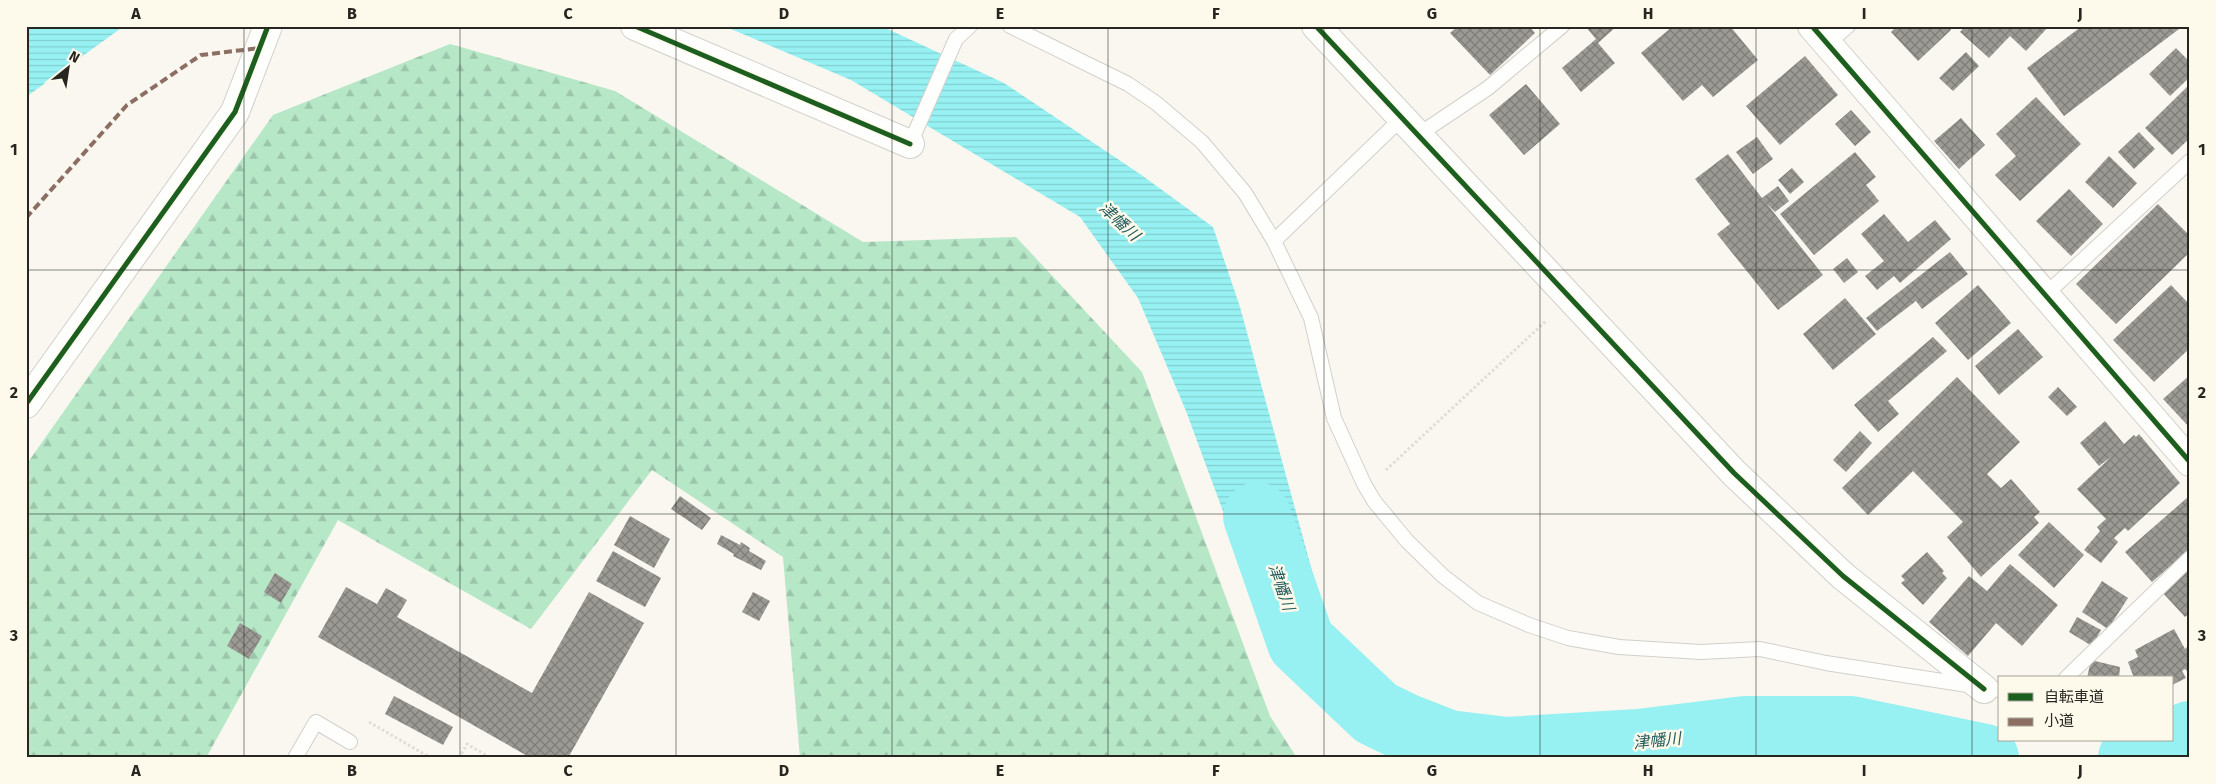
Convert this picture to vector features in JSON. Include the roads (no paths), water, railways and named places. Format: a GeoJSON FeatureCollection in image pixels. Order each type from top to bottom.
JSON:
{"type":"FeatureCollection","features":[{"type":"Feature","properties":{"kind":"street"},"geometry":{"type":"LineString","coordinates":[[26,404],[235,112],[268,26]]}},
{"type":"Feature","properties":{"kind":"street"},"geometry":{"type":"LineString","coordinates":[[635,26],[910,144]]}},
{"type":"Feature","properties":{"kind":"street"},"geometry":{"type":"LineString","coordinates":[[1316,26],[1734,473],[1843,576],[1992,689]]}},
{"type":"Feature","properties":{"kind":"street"},"geometry":{"type":"LineString","coordinates":[[1820,35],[2190,462]]}},
{"type":"Feature","properties":{"kind":"lane"},"geometry":{"type":"LineString","coordinates":[[910,144],[956,40],[970,26]]}},
{"type":"Feature","properties":{"kind":"lane"},"geometry":{"type":"LineString","coordinates":[[1010,26],[1128,84],[1156,104],[1202,142],[1246,193],[1274,241],[1311,318],[1334,418],[1366,488],[1374,501],[1407,541],[1443,576],[1478,603],[1529,625],[1568,638],[1619,646],[1692,651],[1760,649],[1826,663],[1992,689]]}},
{"type":"Feature","properties":{"kind":"lane"},"geometry":{"type":"LineString","coordinates":[[1274,241],[1410,126],[1488,88],[1562,26]]}},
{"type":"Feature","properties":{"kind":"lane"},"geometry":{"type":"LineString","coordinates":[[1820,35],[1848,26]]}},
{"type":"Feature","properties":{"kind":"lane"},"geometry":{"type":"LineString","coordinates":[[2045,295],[2190,160]]}},
{"type":"Feature","properties":{"kind":"lane"},"geometry":{"type":"LineString","coordinates":[[2068,676],[2190,558]]}},
{"type":"Feature","properties":{"kind":"lane"},"geometry":{"type":"LineString","coordinates":[[295,758],[316,722],[350,742]]}},
{"type":"Feature","properties":{"kind":"water"},"geometry":{"type":"Polygon","coordinates":[[[26,26],[124,26],[26,97],[26,26]]]}},
{"type":"Feature","properties":{"kind":"water"},"geometry":{"type":"Polygon","coordinates":[[[724,26],[881,26],[1004,83],[1140,174],[1213,227],[1240,307],[1320,600],[1259,609],[1186,411],[1138,298],[1080,217],[851,80],[724,26]]]}},
{"type":"Feature","properties":{"kind":"waterway","name":"津幡川"},"geometry":{"type":"LineString","coordinates":[[1257,516],[1301,642],[1376,713],[1407,728],[1448,744],[1506,751],[1639,743],[1745,730],[1851,730],[1985,758]]}},
{"type":"Feature","properties":{"kind":"waterway","name":"津幡川"},"geometry":{"type":"LineString","coordinates":[[2132,758],[2163,748],[2190,735]]}}]}
